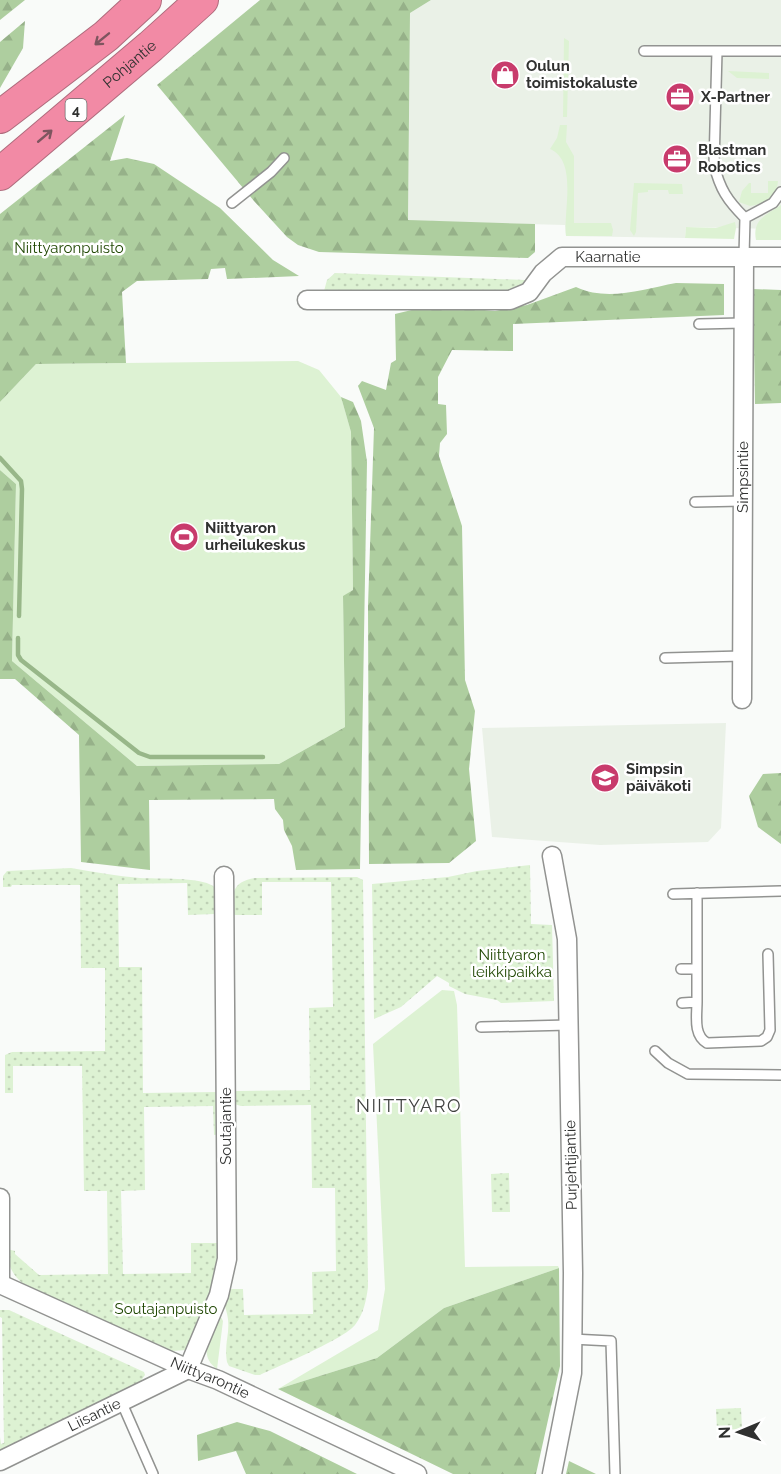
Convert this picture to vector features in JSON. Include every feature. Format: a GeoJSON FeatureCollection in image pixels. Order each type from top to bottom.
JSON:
{"type":"FeatureCollection","features":[{"type":"Feature","properties":{"kind":"highway"},"geometry":{"type":"LineString","coordinates":[[0,117],[106,36],[145,0]]}},
{"type":"Feature","properties":{"kind":"highway","name":"Pohjantie"},"geometry":{"type":"LineString","coordinates":[[0,174],[152,46],[202,0]]}},
{"type":"Feature","properties":{"kind":"highway"},"geometry":{"type":"LineString","coordinates":[[152,46],[220,0]]}},
{"type":"Feature","properties":{"kind":"street","name":"Simpsintie"},"geometry":{"type":"LineString","coordinates":[[742,699],[744,256]]}},
{"type":"Feature","properties":{"kind":"street","name":"Kaarnatie"},"geometry":{"type":"LineString","coordinates":[[307,300],[510,300],[529,292],[543,273],[562,257],[781,257]]}},
{"type":"Feature","properties":{"kind":"street","name":"Purjehtijantie"},"geometry":{"type":"LineString","coordinates":[[552,856],[567,939],[572,1339],[572,1373],[552,1474]]}},
{"type":"Feature","properties":{"kind":"street","name":"Soutajantie"},"geometry":{"type":"LineString","coordinates":[[188,1369],[219,1295],[227,1259],[224,876]]}},
{"type":"Feature","properties":{"kind":"street"},"geometry":{"type":"LineString","coordinates":[[0,1198],[0,1284]]}},
{"type":"Feature","properties":{"kind":"street","name":"Niittyarontie"},"geometry":{"type":"LineString","coordinates":[[0,1284],[188,1369],[218,1380],[417,1474]]}},
{"type":"Feature","properties":{"kind":"street","name":"Liisantie"},"geometry":{"type":"LineString","coordinates":[[0,1461],[188,1369]]}},
{"type":"Feature","properties":{"kind":"lane"},"geometry":{"type":"LineString","coordinates":[[644,51],[781,51]]}},
{"type":"Feature","properties":{"kind":"lane"},"geometry":{"type":"LineString","coordinates":[[717,51],[714,165],[728,202],[745,218],[744,256]]}},
{"type":"Feature","properties":{"kind":"lane"},"geometry":{"type":"LineString","coordinates":[[232,203],[271,172],[284,158]]}},
{"type":"Feature","properties":{"kind":"lane"},"geometry":{"type":"LineString","coordinates":[[745,218],[773,203],[781,192]]}},
{"type":"Feature","properties":{"kind":"lane"},"geometry":{"type":"LineString","coordinates":[[699,324],[742,323]]}},
{"type":"Feature","properties":{"kind":"lane"},"geometry":{"type":"LineString","coordinates":[[695,502],[742,501]]}},
{"type":"Feature","properties":{"kind":"lane"},"geometry":{"type":"LineString","coordinates":[[665,658],[742,656]]}},
{"type":"Feature","properties":{"kind":"lane"},"geometry":{"type":"LineString","coordinates":[[673,894],[781,891]]}},
{"type":"Feature","properties":{"kind":"lane"},"geometry":{"type":"LineString","coordinates":[[697,893],[698,1034],[702,1040],[707,1042],[761,1041],[767,1037],[770,1030],[768,954]]}},
{"type":"Feature","properties":{"kind":"lane"},"geometry":{"type":"LineString","coordinates":[[681,969],[697,969]]}},
{"type":"Feature","properties":{"kind":"lane"},"geometry":{"type":"LineString","coordinates":[[682,1003],[697,1002]]}},
{"type":"Feature","properties":{"kind":"lane"},"geometry":{"type":"LineString","coordinates":[[481,1027],[569,1025]]}},
{"type":"Feature","properties":{"kind":"lane"},"geometry":{"type":"LineString","coordinates":[[655,1051],[668,1063],[688,1074],[781,1075]]}},
{"type":"Feature","properties":{"kind":"lane"},"geometry":{"type":"LineString","coordinates":[[572,1339],[611,1341],[615,1474]]}},
{"type":"Feature","properties":{"kind":"lane"},"geometry":{"type":"LineString","coordinates":[[121,1401],[153,1474]]}},
{"type":"Feature","properties":{"kind":"shaded area"},"geometry":{"type":"Polygon","coordinates":[[[431,0],[781,0],[781,229],[686,227],[685,238],[566,236],[565,225],[408,221],[410,13],[431,0]]]}},
{"type":"Feature","properties":{"kind":"shaded area","name":"Simpsin päiväkoti"},"geometry":{"type":"Polygon","coordinates":[[[726,723],[721,828],[708,842],[600,845],[492,837],[482,728],[726,723]]]}},
{"type":"Feature","properties":{"kind":"green space"},"geometry":{"type":"Polygon","coordinates":[[[0,0],[25,0],[0,20],[0,0]]]}},
{"type":"Feature","properties":{"kind":"green space"},"geometry":{"type":"Polygon","coordinates":[[[260,0],[431,0],[410,13],[408,220],[535,224],[535,252],[528,258],[319,252],[298,245],[287,237],[157,85],[260,0]]]}},
{"type":"Feature","properties":{"kind":"green space"},"geometry":{"type":"Polygon","coordinates":[[[25,21],[23,48],[0,88],[0,42],[25,21]]]}},
{"type":"Feature","properties":{"kind":"green space"},"geometry":{"type":"Polygon","coordinates":[[[564,38],[569,41],[567,117],[563,117],[564,38]]]}},
{"type":"Feature","properties":{"kind":"green space"},"geometry":{"type":"Polygon","coordinates":[[[728,71],[769,73],[769,79],[737,78],[728,71]]]}},
{"type":"Feature","properties":{"kind":"green space","name":"Niittyaronpuisto"},"geometry":{"type":"Polygon","coordinates":[[[125,115],[110,161],[127,158],[154,164],[220,208],[273,260],[299,276],[227,279],[225,268],[211,269],[208,279],[137,281],[122,292],[126,363],[36,364],[0,402],[0,214],[125,115]]]}},
{"type":"Feature","properties":{"kind":"green space"},"geometry":{"type":"Polygon","coordinates":[[[560,125],[567,125],[566,142],[574,156],[574,223],[611,223],[612,236],[566,236],[567,175],[559,155],[550,149],[557,138],[560,125]]]}},
{"type":"Feature","properties":{"kind":"green space"},"geometry":{"type":"Polygon","coordinates":[[[768,181],[778,181],[769,199],[761,204],[750,206],[739,202],[742,191],[749,183],[751,183],[751,193],[768,193],[768,181]]]}},
{"type":"Feature","properties":{"kind":"green space"},"geometry":{"type":"Polygon","coordinates":[[[634,183],[682,184],[683,194],[669,194],[668,190],[648,190],[648,192],[638,193],[634,236],[630,230],[634,183]]]}},
{"type":"Feature","properties":{"kind":"green space"},"geometry":{"type":"Polygon","coordinates":[[[781,205],[781,240],[756,240],[755,233],[758,223],[765,215],[781,205]]]}},
{"type":"Feature","properties":{"kind":"green space"},"geometry":{"type":"Polygon","coordinates":[[[735,222],[734,239],[685,238],[686,227],[716,228],[735,222]]]}},
{"type":"Feature","properties":{"kind":"green space"},"geometry":{"type":"Polygon","coordinates":[[[335,273],[525,280],[526,284],[509,294],[324,291],[327,280],[335,273]]]}},
{"type":"Feature","properties":{"kind":"green space"},"geometry":{"type":"Polygon","coordinates":[[[676,283],[724,284],[724,315],[513,324],[513,351],[452,350],[438,377],[438,404],[446,405],[447,434],[440,443],[439,456],[462,526],[465,680],[475,711],[469,769],[476,841],[449,863],[369,864],[368,606],[374,428],[358,386],[362,381],[386,390],[391,363],[396,360],[395,314],[441,306],[495,311],[527,305],[576,287],[600,294],[613,294],[676,283]]]}},
{"type":"Feature","properties":{"kind":"green space"},"geometry":{"type":"Polygon","coordinates":[[[753,289],[781,290],[781,403],[755,404],[753,289]]]}},
{"type":"Feature","properties":{"kind":"green space","name":"Niittyaron urheilukeskus"},"geometry":{"type":"Polygon","coordinates":[[[298,361],[319,370],[341,397],[351,432],[353,590],[343,597],[345,727],[279,764],[137,766],[12,661],[16,484],[0,470],[0,402],[36,364],[298,361]]]}},
{"type":"Feature","properties":{"kind":"green space"},"geometry":{"type":"Polygon","coordinates":[[[341,397],[353,402],[361,421],[367,462],[360,869],[296,870],[292,846],[284,830],[283,820],[275,809],[274,799],[149,800],[150,870],[81,862],[79,735],[15,679],[0,679],[0,470],[16,484],[12,661],[137,766],[279,764],[345,727],[343,596],[353,590],[351,432],[341,397]]]}},
{"type":"Feature","properties":{"kind":"green space"},"geometry":{"type":"Polygon","coordinates":[[[781,773],[781,844],[758,827],[749,796],[763,774],[781,773]]]}},
{"type":"Feature","properties":{"kind":"green space","name":"Niittyaron leikkipaikka"},"geometry":{"type":"Polygon","coordinates":[[[530,865],[531,924],[552,925],[554,1001],[501,1003],[497,1000],[465,994],[449,986],[449,983],[437,976],[401,1007],[374,1019],[372,884],[448,877],[530,865]]]}},
{"type":"Feature","properties":{"kind":"green space","name":"Soutajanpuisto"},"geometry":{"type":"Polygon","coordinates":[[[71,868],[140,878],[198,881],[213,886],[218,894],[219,912],[188,915],[187,883],[118,884],[119,967],[142,967],[143,1093],[218,1092],[221,1134],[214,1135],[213,1106],[144,1107],[145,1190],[121,1191],[123,1274],[191,1273],[191,1243],[219,1243],[217,1282],[192,1345],[186,1350],[172,1351],[23,1284],[9,1264],[7,1249],[15,1251],[15,1254],[39,1275],[108,1274],[107,1191],[84,1191],[82,1066],[13,1066],[13,1093],[5,1093],[5,1055],[12,1052],[105,1051],[105,968],[81,968],[80,885],[3,887],[3,876],[7,871],[71,868]]]}},
{"type":"Feature","properties":{"kind":"green space"},"geometry":{"type":"Polygon","coordinates":[[[357,877],[363,880],[368,1287],[364,1307],[361,1316],[349,1331],[310,1352],[260,1375],[255,1375],[229,1366],[227,1362],[228,1321],[224,1304],[228,1289],[243,1289],[244,1315],[313,1314],[312,1272],[336,1271],[335,1188],[312,1188],[311,1105],[241,1106],[234,1104],[236,1091],[310,1090],[309,1008],[333,1007],[331,882],[262,882],[262,915],[232,913],[233,894],[242,882],[255,878],[357,877]]]}},
{"type":"Feature","properties":{"kind":"green space"},"geometry":{"type":"Polygon","coordinates":[[[442,990],[454,991],[457,1005],[465,1267],[558,1266],[559,1268],[444,1308],[377,1358],[278,1389],[378,1330],[385,1289],[373,1044],[442,990]]]}},
{"type":"Feature","properties":{"kind":"green space"},"geometry":{"type":"Polygon","coordinates":[[[509,1173],[510,1212],[492,1212],[491,1174],[509,1173]]]}},
{"type":"Feature","properties":{"kind":"green space"},"geometry":{"type":"Polygon","coordinates":[[[559,1268],[560,1366],[536,1474],[453,1474],[278,1389],[377,1358],[444,1308],[559,1268]]]}},
{"type":"Feature","properties":{"kind":"green space"},"geometry":{"type":"Polygon","coordinates":[[[0,1310],[9,1310],[144,1372],[145,1375],[138,1385],[0,1451],[0,1437],[1,1444],[4,1443],[0,1310]]]}},
{"type":"Feature","properties":{"kind":"green space"},"geometry":{"type":"Polygon","coordinates":[[[219,1313],[223,1321],[217,1369],[207,1357],[207,1342],[219,1313]]]}},
{"type":"Feature","properties":{"kind":"green space"},"geometry":{"type":"Polygon","coordinates":[[[741,1408],[742,1429],[717,1430],[716,1409],[741,1408]]]}},
{"type":"Feature","properties":{"kind":"green space"},"geometry":{"type":"Polygon","coordinates":[[[237,1422],[270,1431],[357,1474],[246,1474],[236,1451],[198,1461],[197,1435],[237,1422]]]}},
{"type":"Feature","properties":{"kind":"green space"},"geometry":{"type":"Polygon","coordinates":[[[569,1461],[596,1474],[566,1474],[569,1461]]]}},
{"type":"Feature","properties":{"kind":"waterway"},"geometry":{"type":"LineString","coordinates":[[0,458],[21,481],[22,489],[19,616]]}},
{"type":"Feature","properties":{"kind":"waterway"},"geometry":{"type":"LineString","coordinates":[[18,638],[18,655],[21,660],[139,753],[150,757],[263,757]]}},
{"type":"Feature","properties":{"kind":"place","name":"Oulun toimistokaluste"},"geometry":{"type":"Point","coordinates":[505,75]}},
{"type":"Feature","properties":{"kind":"place","name":"X-Partner"},"geometry":{"type":"Point","coordinates":[680,97]}},
{"type":"Feature","properties":{"kind":"place","name":"Blastman Robotics"},"geometry":{"type":"Point","coordinates":[677,159]}},
{"type":"Feature","properties":{"kind":"place","name":"Niittyaron urheilukeskus"},"geometry":{"type":"Point","coordinates":[184,537]}},
{"type":"Feature","properties":{"kind":"place","name":"Simpsin päiväkoti"},"geometry":{"type":"Point","coordinates":[605,778]}},
{"type":"Feature","properties":{"kind":"district","name":"NIITTYARO"},"geometry":{"type":"Point","coordinates":[409,1105]}}]}
